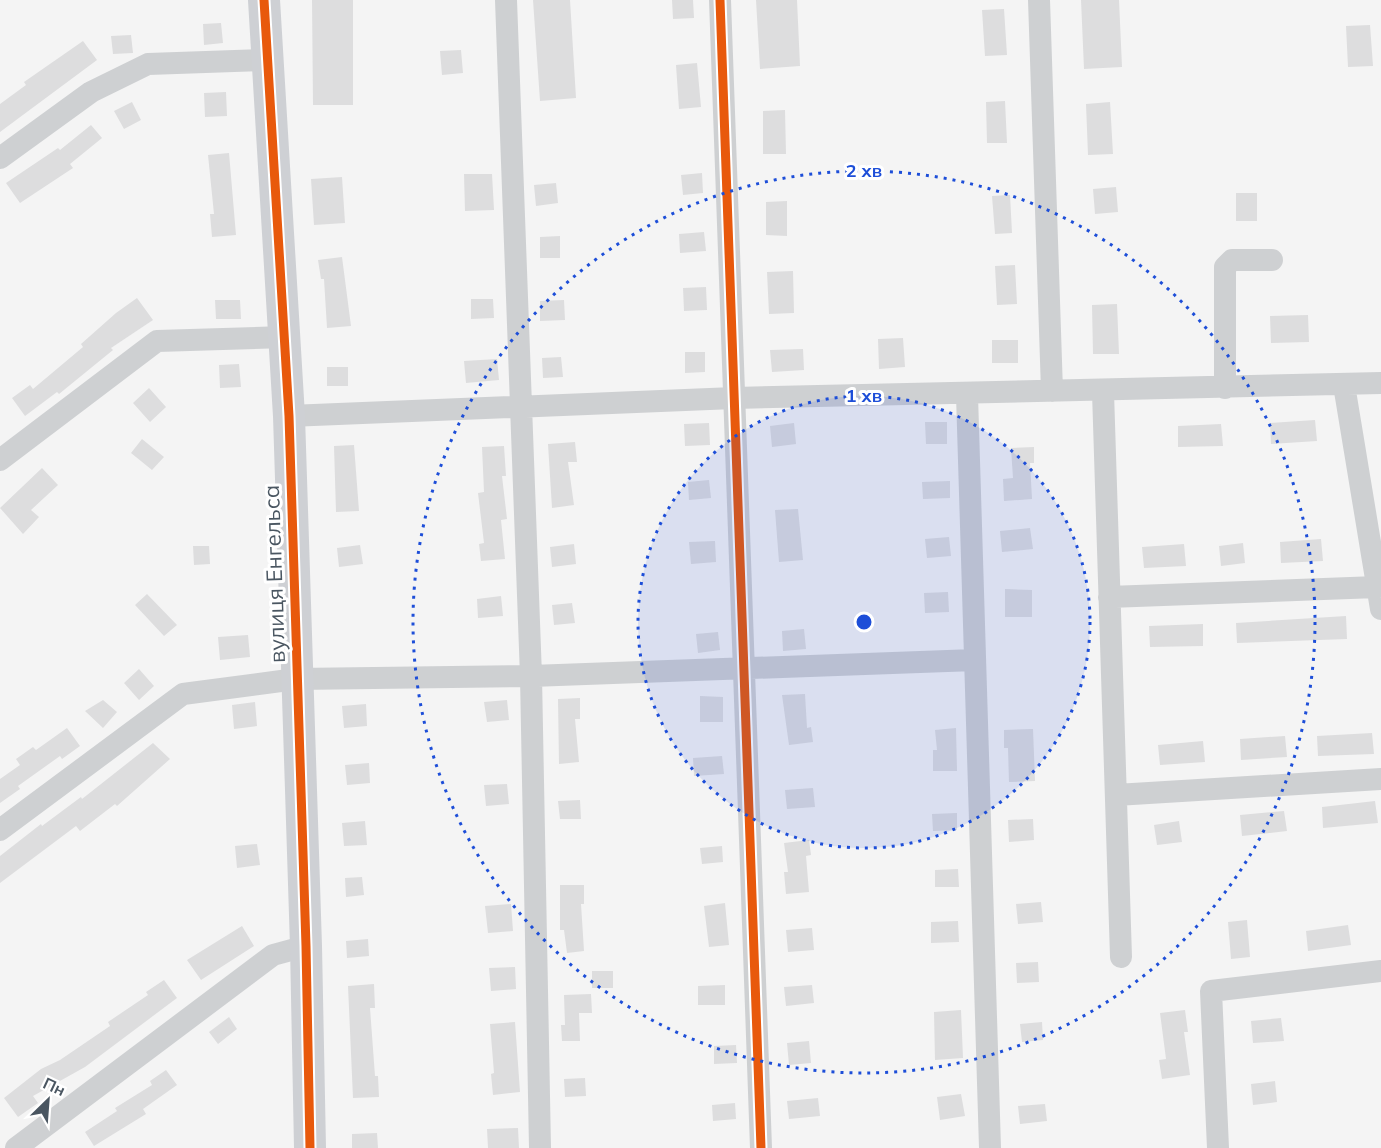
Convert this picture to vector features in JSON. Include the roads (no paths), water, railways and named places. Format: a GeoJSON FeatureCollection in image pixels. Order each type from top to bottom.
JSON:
{"type":"FeatureCollection","features":[{"type":"Feature","properties":{"kind":"street","name":"вулиця Енгельса"},"geometry":{"type":"LineString","coordinates":[[264,0],[289,416],[306,946],[309,1148]]}},
{"type":"Feature","properties":{"kind":"street"},"geometry":{"type":"LineString","coordinates":[[506,0],[519,408],[531,676],[540,1148]]}},
{"type":"Feature","properties":{"kind":"street"},"geometry":{"type":"LineString","coordinates":[[720,0],[761,1148]]}},
{"type":"Feature","properties":{"kind":"street"},"geometry":{"type":"LineString","coordinates":[[1039,0],[1052,391]]}},
{"type":"Feature","properties":{"kind":"street"},"geometry":{"type":"LineString","coordinates":[[0,158],[91,92],[148,64],[266,60]]}},
{"type":"Feature","properties":{"kind":"street"},"geometry":{"type":"LineString","coordinates":[[1225,388],[1225,267],[1232,260],[1272,260]]}},
{"type":"Feature","properties":{"kind":"street"},"geometry":{"type":"LineString","coordinates":[[0,460],[157,341],[285,337]]}},
{"type":"Feature","properties":{"kind":"street"},"geometry":{"type":"LineString","coordinates":[[289,416],[734,398],[1052,391],[1103,392],[1381,383]]}},
{"type":"Feature","properties":{"kind":"street"},"geometry":{"type":"LineString","coordinates":[[1109,597],[1379,598],[1344,385]]}},
{"type":"Feature","properties":{"kind":"street"},"geometry":{"type":"LineString","coordinates":[[1103,392],[1121,957]]}},
{"type":"Feature","properties":{"kind":"street"},"geometry":{"type":"LineString","coordinates":[[967,394],[990,1148]]}},
{"type":"Feature","properties":{"kind":"street"},"geometry":{"type":"LineString","coordinates":[[0,830],[183,694],[296,680],[531,676],[975,660]]}},
{"type":"Feature","properties":{"kind":"street"},"geometry":{"type":"LineString","coordinates":[[1116,795],[1381,779]]}},
{"type":"Feature","properties":{"kind":"street"},"geometry":{"type":"LineString","coordinates":[[16,1148],[273,955],[306,946]]}},
{"type":"Feature","properties":{"kind":"street"},"geometry":{"type":"LineString","coordinates":[[1218,1148],[1211,991],[1381,971]]}}]}
